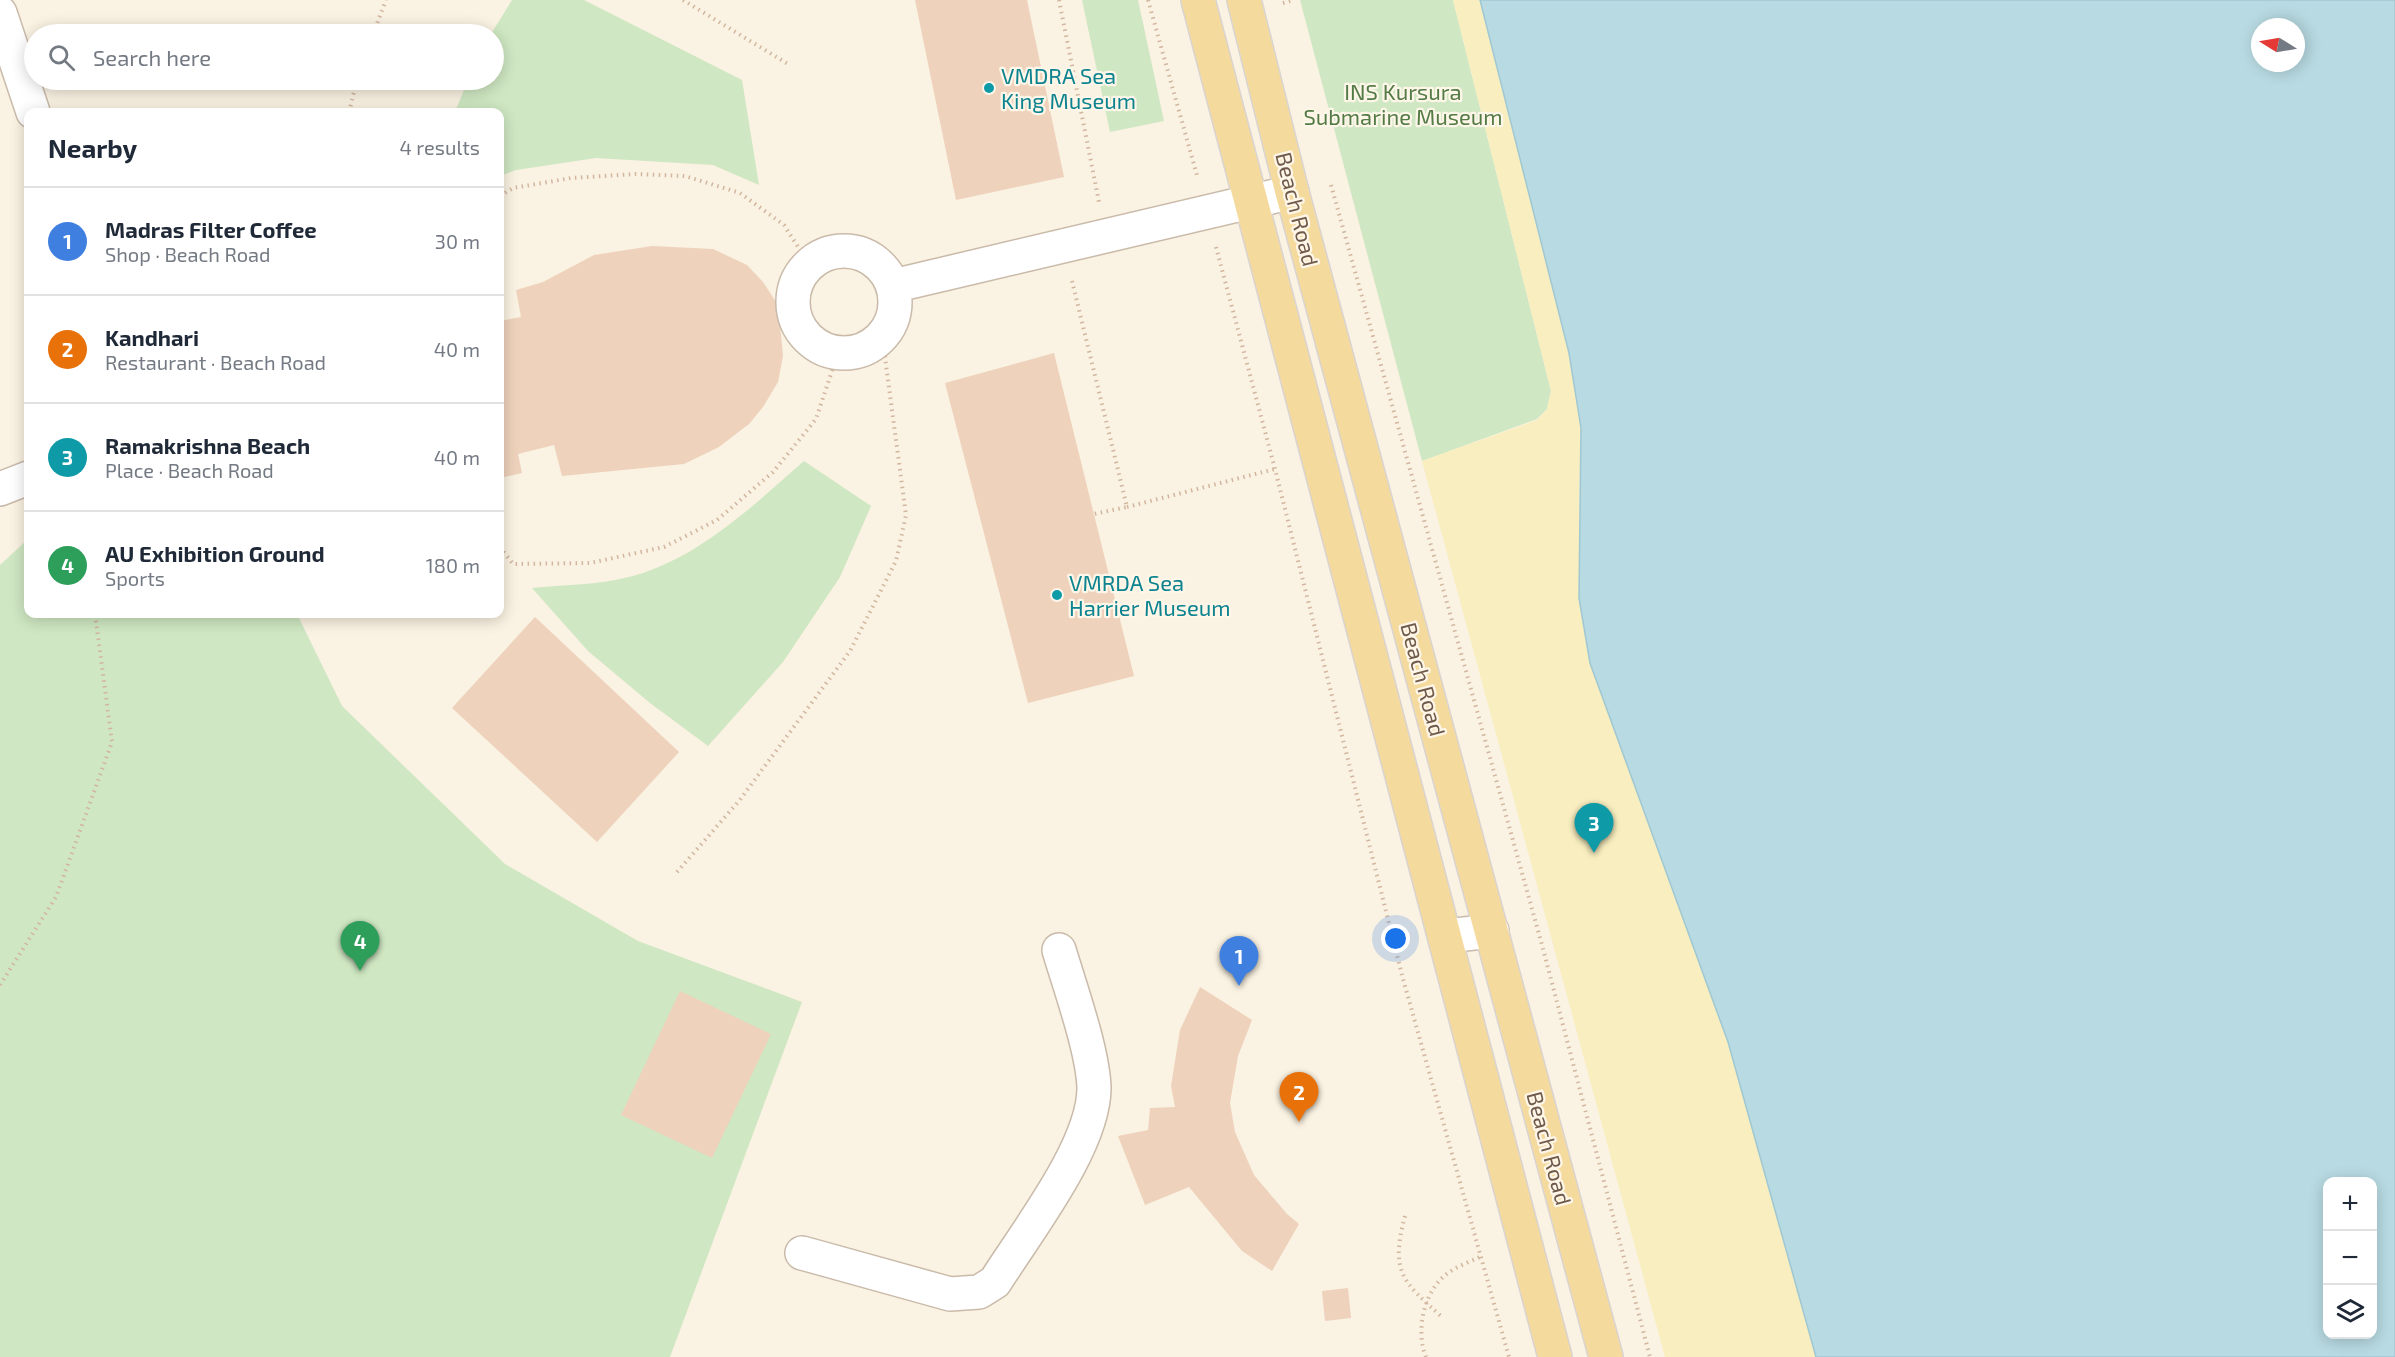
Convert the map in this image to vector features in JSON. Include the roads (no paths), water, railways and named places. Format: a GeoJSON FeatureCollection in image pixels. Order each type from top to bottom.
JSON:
{"type":"FeatureCollection","features":[{"type":"Feature","properties":{"kind":"main road","name":"Beach Road"},"geometry":{"type":"LineString","coordinates":[[1198,0],[1555,1357]]}},
{"type":"Feature","properties":{"kind":"main road","name":"Beach Road"},"geometry":{"type":"LineString","coordinates":[[1244,0],[1292,192],[1606,1357]]}},
{"type":"Feature","properties":{"kind":"street"},"geometry":{"type":"LineString","coordinates":[[0,13],[24,85]]}},
{"type":"Feature","properties":{"kind":"street"},"geometry":{"type":"LineString","coordinates":[[26,90],[32,108]]}},
{"type":"Feature","properties":{"kind":"street"},"geometry":{"type":"LineString","coordinates":[[892,286],[1292,192]]}},
{"type":"Feature","properties":{"kind":"street"},"geometry":{"type":"LineString","coordinates":[[839,250],[857,252],[873,259],[885,271],[892,286],[895,303],[892,320],[882,335],[870,346],[854,352],[838,353],[822,348],[809,339],[799,326],[794,310],[794,294],[799,278],[809,264],[823,255],[839,250]]}},
{"type":"Feature","properties":{"kind":"street"},"geometry":{"type":"LineString","coordinates":[[0,489],[24,480]]}},
{"type":"Feature","properties":{"kind":"street"},"geometry":{"type":"LineString","coordinates":[[1446,936],[1492,931]]}},
{"type":"Feature","properties":{"kind":"street"},"geometry":{"type":"LineString","coordinates":[[802,1253],[950,1294],[979,1292],[995,1282],[1079,1149],[1092,1113],[1094,1086],[1059,950]]}},
{"type":"Feature","properties":{"kind":"water"},"geometry":{"type":"Polygon","coordinates":[[[1480,0],[2395,0],[2395,1357],[1816,1357],[1728,1042],[1590,663],[1579,598],[1581,428],[1569,353],[1480,0]]]}},
{"type":"Feature","properties":{"kind":"place","name":"VMDRA Sea King Museum"},"geometry":{"type":"Point","coordinates":[989,88]}},
{"type":"Feature","properties":{"kind":"place","name":"VMRDA Sea Harrier Museum"},"geometry":{"type":"Point","coordinates":[1057,595]}},
{"type":"Feature","properties":{"kind":"place","name":"Ramakrishna Beach"},"geometry":{"type":"Point","coordinates":[1594,853]}},
{"type":"Feature","properties":{"kind":"place","name":"AU Exhibition Ground"},"geometry":{"type":"Point","coordinates":[360,971]}},
{"type":"Feature","properties":{"kind":"place","name":"Madras Filter Coffee"},"geometry":{"type":"Point","coordinates":[1239,986]}},
{"type":"Feature","properties":{"kind":"place","name":"Kandhari"},"geometry":{"type":"Point","coordinates":[1299,1122]}},
{"type":"Feature","properties":{"kind":"park label","name":"INS Kursura Submarine Museum"},"geometry":{"type":"Point","coordinates":[1403,104]}}]}
